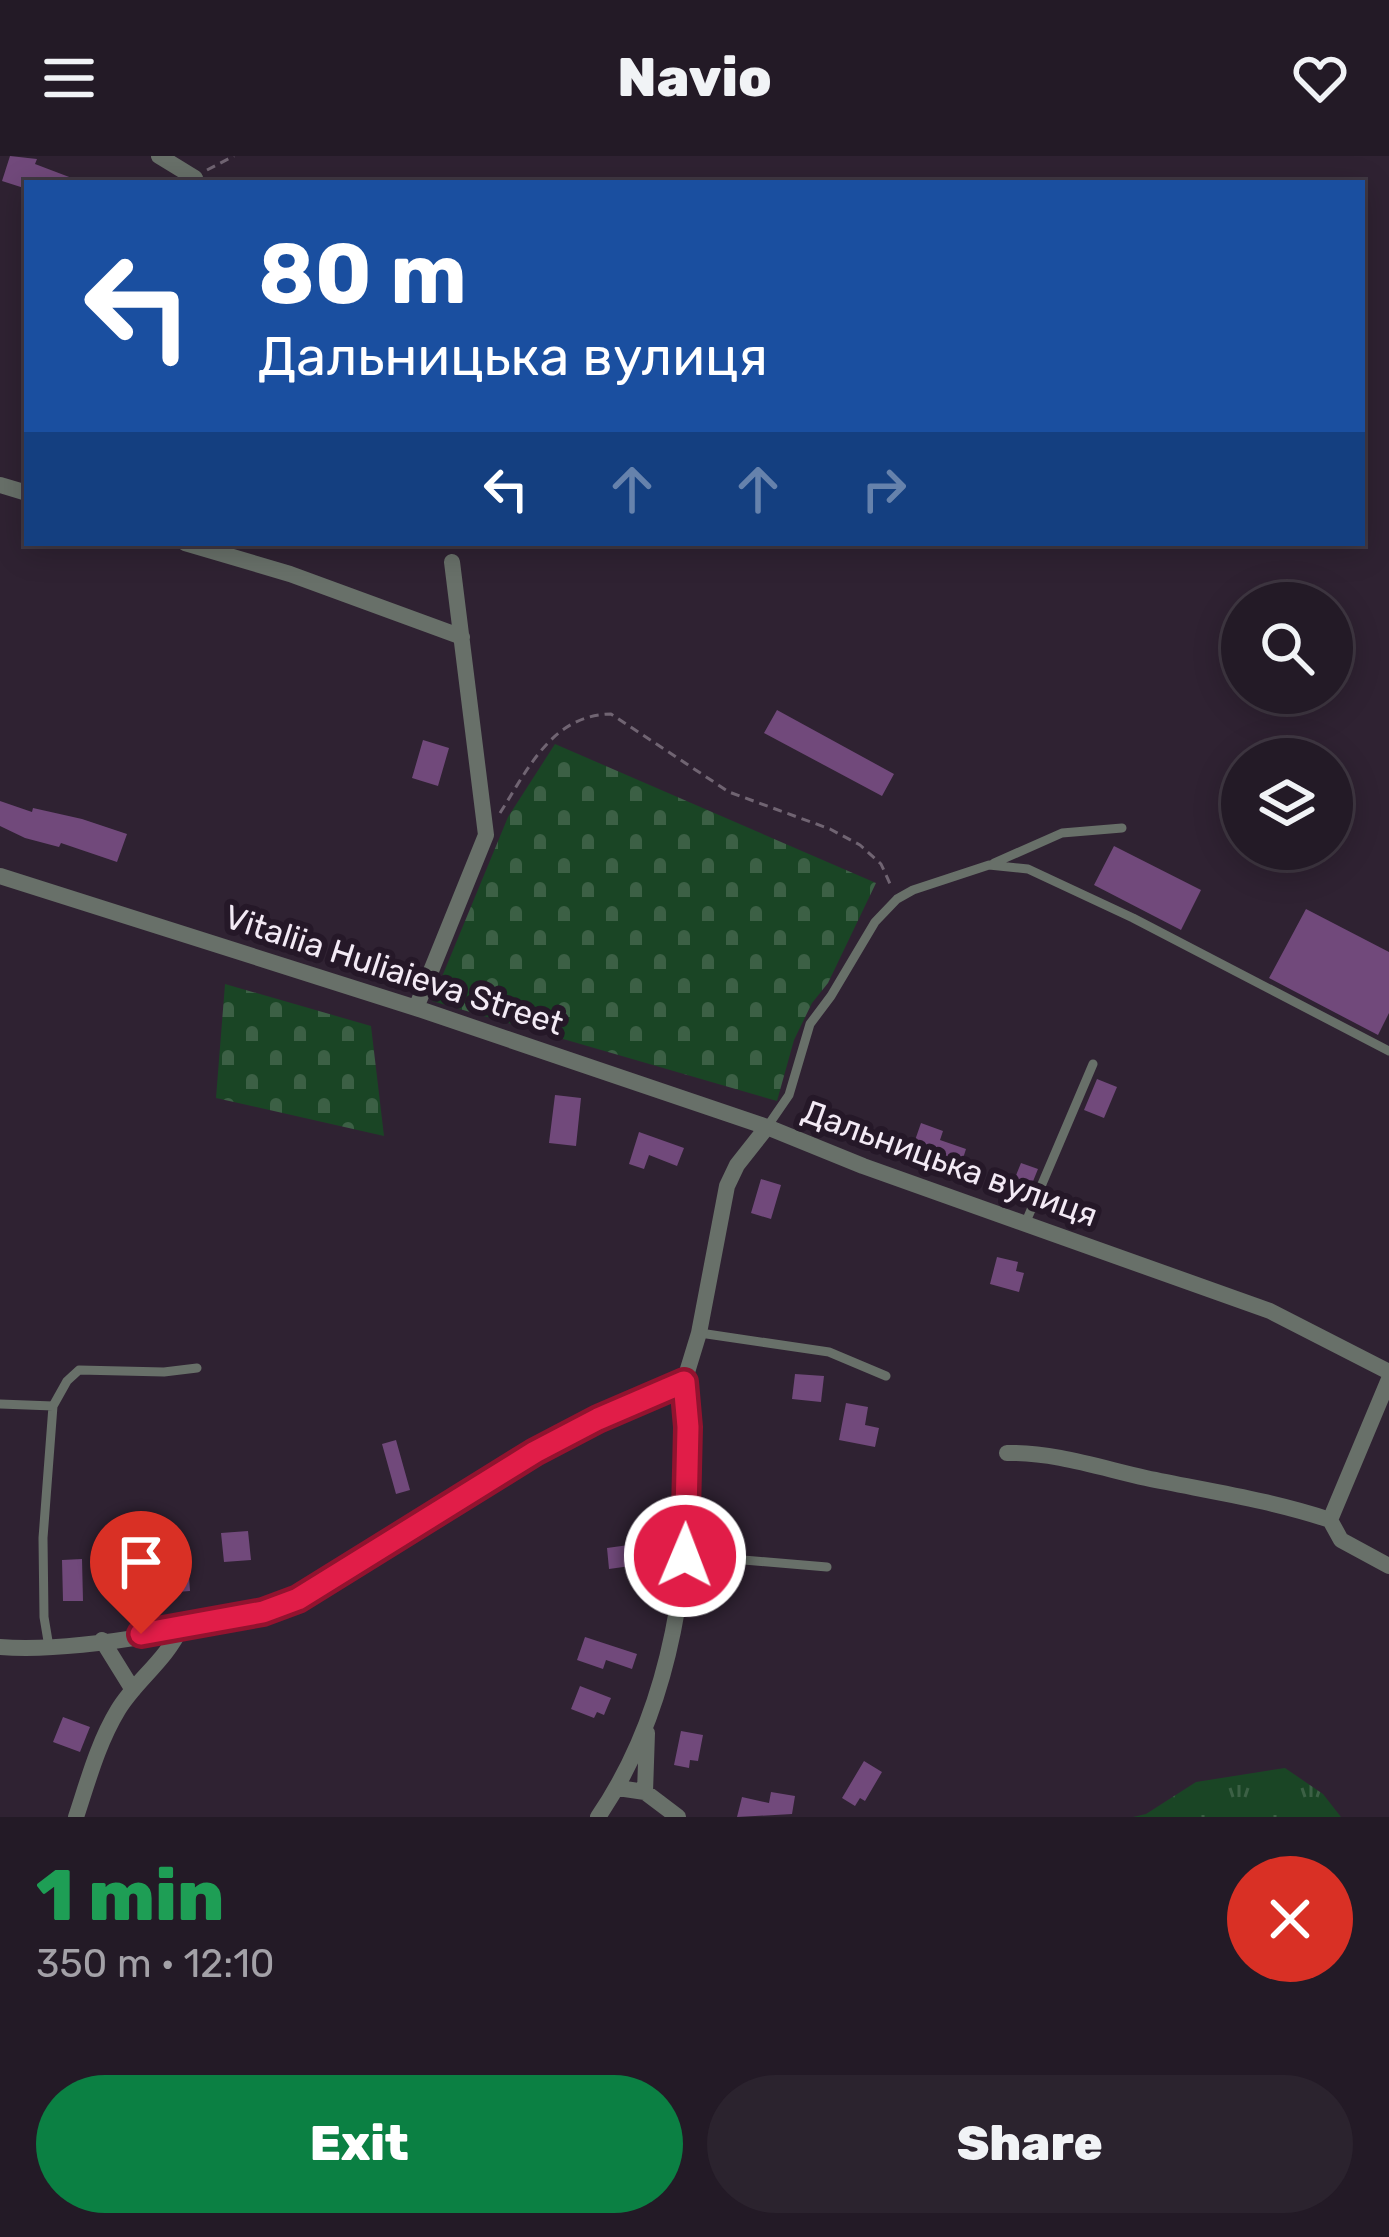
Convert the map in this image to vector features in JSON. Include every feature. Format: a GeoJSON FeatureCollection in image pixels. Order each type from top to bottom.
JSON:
{"type":"FeatureCollection","features":[{"type":"Feature","properties":{"kind":"street"},"geometry":{"type":"LineString","coordinates":[[159,156],[195,178]]}},
{"type":"Feature","properties":{"kind":"street"},"geometry":{"type":"LineString","coordinates":[[195,546],[290,574],[462,638]]}},
{"type":"Feature","properties":{"kind":"street"},"geometry":{"type":"LineString","coordinates":[[416,1008],[486,835],[452,562]]}},
{"type":"Feature","properties":{"kind":"street","name":"Vitaliia Huliaieva Street"},"geometry":{"type":"LineString","coordinates":[[0,875],[767,1126]]}},
{"type":"Feature","properties":{"kind":"street","name":"Дальницька вулиця"},"geometry":{"type":"LineString","coordinates":[[684,1382],[699,1333],[727,1186],[767,1126],[1270,1311],[1389,1376]]}},
{"type":"Feature","properties":{"kind":"street"},"geometry":{"type":"LineString","coordinates":[[1330,1520],[1389,1376]]}},
{"type":"Feature","properties":{"kind":"street"},"geometry":{"type":"LineString","coordinates":[[0,1647],[102,1640],[263,1612],[298,1599],[535,1452],[684,1382],[688,1427],[685,1556],[648,1723],[645,1792]]}},
{"type":"Feature","properties":{"kind":"street"},"geometry":{"type":"LineString","coordinates":[[1007,1453],[1035,1452],[1191,1488],[1273,1501],[1330,1520],[1341,1540],[1389,1566]]}},
{"type":"Feature","properties":{"kind":"street"},"geometry":{"type":"LineString","coordinates":[[76,1817],[99,1748],[133,1690],[157,1666],[181,1627]]}},
{"type":"Feature","properties":{"kind":"street"},"geometry":{"type":"LineString","coordinates":[[102,1640],[133,1690]]}},
{"type":"Feature","properties":{"kind":"street"},"geometry":{"type":"LineString","coordinates":[[598,1817],[618,1788],[648,1723]]}},
{"type":"Feature","properties":{"kind":"street"},"geometry":{"type":"LineString","coordinates":[[618,1788],[645,1792],[678,1817]]}},
{"type":"Feature","properties":{"kind":"lane"},"geometry":{"type":"LineString","coordinates":[[767,1126],[789,1095],[810,1024],[874,922],[896,899],[989,866],[1062,833],[1122,828]]}},
{"type":"Feature","properties":{"kind":"lane"},"geometry":{"type":"LineString","coordinates":[[989,866],[1028,869],[1389,1051]]}},
{"type":"Feature","properties":{"kind":"lane"},"geometry":{"type":"LineString","coordinates":[[1025,1224],[1093,1064]]}},
{"type":"Feature","properties":{"kind":"lane"},"geometry":{"type":"LineString","coordinates":[[699,1333],[829,1352],[886,1376]]}},
{"type":"Feature","properties":{"kind":"lane"},"geometry":{"type":"LineString","coordinates":[[49,1647],[43,1538],[53,1406],[67,1381],[80,1370],[197,1368]]}},
{"type":"Feature","properties":{"kind":"lane"},"geometry":{"type":"LineString","coordinates":[[0,1404],[53,1406]]}},
{"type":"Feature","properties":{"kind":"lane"},"geometry":{"type":"LineString","coordinates":[[685,1556],[827,1567]]}},
{"type":"Feature","properties":{"kind":"path"},"geometry":{"type":"LineString","coordinates":[[195,178],[234,156]]}},
{"type":"Feature","properties":{"kind":"path"},"geometry":{"type":"LineString","coordinates":[[486,835],[556,732],[576,721],[611,714],[729,792],[860,845],[881,864],[896,899]]}},
{"type":"Feature","properties":{"kind":"green space"},"geometry":{"type":"Polygon","coordinates":[[[555,744],[876,883],[828,983],[794,1040],[777,1101],[432,1001],[508,817],[555,744]]]}},
{"type":"Feature","properties":{"kind":"green space"},"geometry":{"type":"Polygon","coordinates":[[[225,984],[371,1026],[384,1136],[216,1098],[225,984]]]}},
{"type":"Feature","properties":{"kind":"green space"},"geometry":{"type":"Polygon","coordinates":[[[1285,1768],[1323,1794],[1341,1817],[1133,1817],[1146,1814],[1196,1782],[1285,1768]]]}},
{"type":"Feature","properties":{"kind":"building"},"geometry":{"type":"Polygon","coordinates":[[[10,156],[37,159],[35,164],[77,180],[24,180],[24,188],[2,181],[10,156]]]}},
{"type":"Feature","properties":{"kind":"building"},"geometry":{"type":"Polygon","coordinates":[[[777,710],[894,774],[882,796],[764,733],[777,710]]]}},
{"type":"Feature","properties":{"kind":"building"},"geometry":{"type":"Polygon","coordinates":[[[423,740],[449,748],[438,786],[412,778],[423,740]]]}},
{"type":"Feature","properties":{"kind":"building"},"geometry":{"type":"Polygon","coordinates":[[[0,801],[127,834],[117,862],[61,843],[59,847],[25,838],[0,826],[0,801]]]}},
{"type":"Feature","properties":{"kind":"building"},"geometry":{"type":"Polygon","coordinates":[[[1114,846],[1201,890],[1181,930],[1094,885],[1114,846]]]}},
{"type":"Feature","properties":{"kind":"building"},"geometry":{"type":"Polygon","coordinates":[[[1306,909],[1389,952],[1389,1013],[1378,1035],[1269,978],[1306,909]]]}},
{"type":"Feature","properties":{"kind":"building"},"geometry":{"type":"Polygon","coordinates":[[[1097,1079],[1117,1087],[1104,1118],[1084,1110],[1097,1079]]]}},
{"type":"Feature","properties":{"kind":"building"},"geometry":{"type":"Polygon","coordinates":[[[555,1095],[581,1098],[576,1146],[549,1143],[555,1095]]]}},
{"type":"Feature","properties":{"kind":"building"},"geometry":{"type":"Polygon","coordinates":[[[921,1123],[943,1131],[940,1140],[966,1149],[958,1174],[937,1167],[940,1158],[912,1149],[921,1123]]]}},
{"type":"Feature","properties":{"kind":"building"},"geometry":{"type":"Polygon","coordinates":[[[639,1132],[684,1148],[677,1166],[649,1155],[644,1169],[629,1164],[639,1132]]]}},
{"type":"Feature","properties":{"kind":"building"},"geometry":{"type":"Polygon","coordinates":[[[1021,1163],[1038,1169],[1023,1206],[1006,1200],[1021,1163]]]}},
{"type":"Feature","properties":{"kind":"building"},"geometry":{"type":"Polygon","coordinates":[[[761,1179],[781,1185],[771,1219],[751,1213],[761,1179]]]}},
{"type":"Feature","properties":{"kind":"building"},"geometry":{"type":"Polygon","coordinates":[[[997,1257],[1018,1262],[1016,1271],[1024,1273],[1019,1292],[990,1284],[997,1257]]]}},
{"type":"Feature","properties":{"kind":"building"},"geometry":{"type":"Polygon","coordinates":[[[795,1374],[824,1376],[821,1402],[792,1399],[795,1374]]]}},
{"type":"Feature","properties":{"kind":"building"},"geometry":{"type":"Polygon","coordinates":[[[846,1403],[868,1407],[865,1425],[879,1428],[875,1447],[839,1440],[846,1403]]]}},
{"type":"Feature","properties":{"kind":"building"},"geometry":{"type":"Polygon","coordinates":[[[396,1440],[410,1490],[396,1494],[382,1444],[396,1440]]]}},
{"type":"Feature","properties":{"kind":"building"},"geometry":{"type":"Polygon","coordinates":[[[248,1531],[251,1560],[224,1562],[221,1533],[248,1531]]]}},
{"type":"Feature","properties":{"kind":"building"},"geometry":{"type":"Polygon","coordinates":[[[643,1543],[645,1564],[609,1569],[607,1548],[643,1543]]]}},
{"type":"Feature","properties":{"kind":"building"},"geometry":{"type":"Polygon","coordinates":[[[82,1559],[83,1601],[63,1601],[62,1560],[82,1559]]]}},
{"type":"Feature","properties":{"kind":"building"},"geometry":{"type":"Polygon","coordinates":[[[188,1563],[190,1591],[163,1593],[161,1565],[188,1563]]]}},
{"type":"Feature","properties":{"kind":"building"},"geometry":{"type":"Polygon","coordinates":[[[585,1637],[637,1654],[632,1669],[606,1660],[603,1669],[577,1660],[585,1637]]]}},
{"type":"Feature","properties":{"kind":"building"},"geometry":{"type":"Polygon","coordinates":[[[580,1686],[611,1698],[604,1715],[597,1712],[594,1718],[571,1709],[580,1686]]]}},
{"type":"Feature","properties":{"kind":"building"},"geometry":{"type":"Polygon","coordinates":[[[63,1717],[90,1727],[80,1752],[53,1742],[63,1717]]]}},
{"type":"Feature","properties":{"kind":"building"},"geometry":{"type":"Polygon","coordinates":[[[681,1731],[703,1735],[698,1761],[690,1760],[689,1768],[674,1765],[681,1731]]]}},
{"type":"Feature","properties":{"kind":"building"},"geometry":{"type":"Polygon","coordinates":[[[864,1761],[882,1772],[865,1801],[860,1798],[855,1806],[842,1798],[864,1761]]]}},
{"type":"Feature","properties":{"kind":"building"},"geometry":{"type":"Polygon","coordinates":[[[771,1792],[795,1796],[792,1814],[737,1817],[742,1797],[769,1803],[771,1792]]]}},
{"type":"Feature","properties":{"kind":"route"},"geometry":{"type":"LineString","coordinates":[[141,1634],[263,1612],[298,1599],[535,1452],[684,1382],[688,1427],[685,1556]]}}]}
